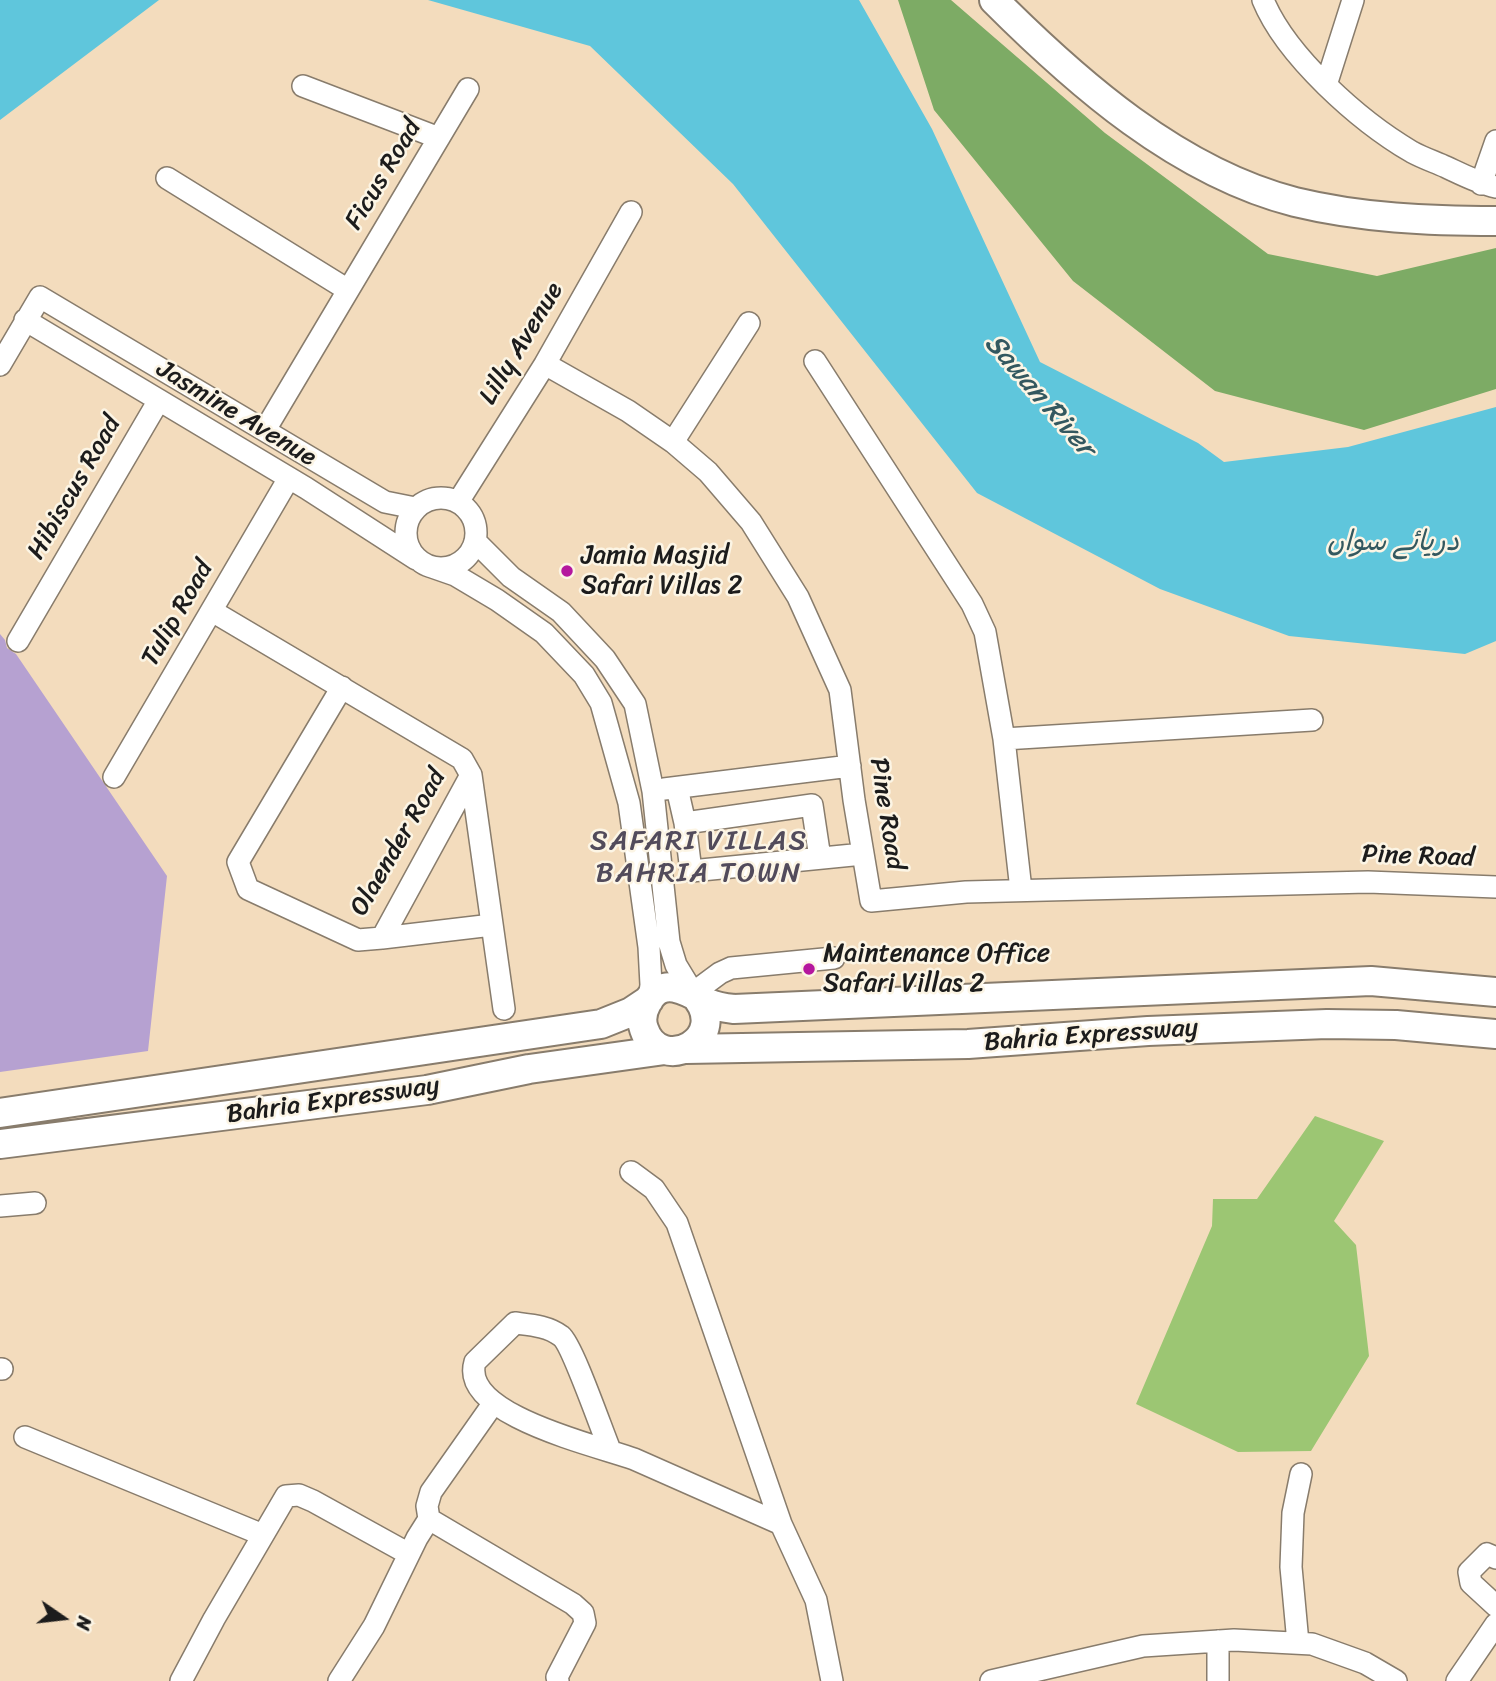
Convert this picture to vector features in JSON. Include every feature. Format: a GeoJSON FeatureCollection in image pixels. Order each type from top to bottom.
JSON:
{"type":"FeatureCollection","features":[{"type":"Feature","properties":{"kind":"main road"},"geometry":{"type":"LineString","coordinates":[[994,0],[1042,48],[1106,104],[1223,176],[1294,201],[1382,218],[1496,221]]}},
{"type":"Feature","properties":{"kind":"main road","name":"Bahria Expressway"},"geometry":{"type":"LineString","coordinates":[[693,993],[716,1006],[734,1009],[1371,981],[1496,992]]}},
{"type":"Feature","properties":{"kind":"main road"},"geometry":{"type":"LineString","coordinates":[[664,989],[684,989],[693,993],[704,1008],[706,1018],[701,1037],[676,1050],[654,1045],[646,1035],[642,1023],[643,1011],[649,1000],[664,989]]}},
{"type":"Feature","properties":{"kind":"main road","name":"Bahria Expressway"},"geometry":{"type":"LineString","coordinates":[[0,1113],[204,1085],[601,1024],[631,1012],[649,1000]]}},
{"type":"Feature","properties":{"kind":"main road","name":"Bahria Expressway"},"geometry":{"type":"LineString","coordinates":[[0,1144],[427,1090],[529,1069],[676,1050],[968,1044],[1148,1031],[1327,1024],[1396,1025],[1496,1034]]}},
{"type":"Feature","properties":{"kind":"street"},"geometry":{"type":"LineString","coordinates":[[1263,0],[1271,20],[1296,53],[1326,85],[1356,111],[1411,151],[1489,185],[1496,141]]}},
{"type":"Feature","properties":{"kind":"street"},"geometry":{"type":"LineString","coordinates":[[1326,85],[1353,0]]}},
{"type":"Feature","properties":{"kind":"street"},"geometry":{"type":"LineString","coordinates":[[303,86],[439,138]]}},
{"type":"Feature","properties":{"kind":"street","name":"Ficus Road"},"geometry":{"type":"LineString","coordinates":[[265,430],[468,89]]}},
{"type":"Feature","properties":{"kind":"street"},"geometry":{"type":"LineString","coordinates":[[167,177],[348,290]]}},
{"type":"Feature","properties":{"kind":"street","name":"Lilly Avenue"},"geometry":{"type":"LineString","coordinates":[[458,502],[545,364],[631,212]]}},
{"type":"Feature","properties":{"kind":"street","name":"Jasmine Avenue"},"geometry":{"type":"LineString","coordinates":[[415,508],[384,502],[40,297],[25,320],[289,478],[424,563],[455,575],[544,633],[584,675],[601,703],[629,803],[652,974],[649,1000]]}},
{"type":"Feature","properties":{"kind":"street"},"geometry":{"type":"LineString","coordinates":[[0,365],[25,320]]}},
{"type":"Feature","properties":{"kind":"street"},"geometry":{"type":"LineString","coordinates":[[673,442],[749,323]]}},
{"type":"Feature","properties":{"kind":"street"},"geometry":{"type":"LineString","coordinates":[[815,361],[972,604],[985,632],[1004,739],[1021,890]]}},
{"type":"Feature","properties":{"kind":"street","name":"Pine Road"},"geometry":{"type":"LineString","coordinates":[[545,364],[628,411],[673,442],[708,472],[751,522],[798,597],[840,690],[871,901],[966,892],[1368,882],[1496,887]]}},
{"type":"Feature","properties":{"kind":"street","name":"Hibiscus Road"},"geometry":{"type":"LineString","coordinates":[[18,640],[159,400]]}},
{"type":"Feature","properties":{"kind":"street","name":"Tulip Road"},"geometry":{"type":"LineString","coordinates":[[114,777],[289,478]]}},
{"type":"Feature","properties":{"kind":"street"},"geometry":{"type":"LineString","coordinates":[[431,499],[449,499],[465,508],[475,523],[475,541],[466,558],[450,567],[424,563],[407,543],[407,524],[415,508],[431,499]]}},
{"type":"Feature","properties":{"kind":"street"},"geometry":{"type":"LineString","coordinates":[[475,541],[511,578],[561,612],[605,659],[635,704],[653,791],[669,942],[676,965],[693,993],[731,968],[834,958]]}},
{"type":"Feature","properties":{"kind":"street"},"geometry":{"type":"LineString","coordinates":[[212,611],[342,688]]}},
{"type":"Feature","properties":{"kind":"street","name":"Olaender Road"},"geometry":{"type":"LineString","coordinates":[[342,688],[462,759],[471,775],[382,938],[358,940],[248,889],[238,862],[342,688]]}},
{"type":"Feature","properties":{"kind":"street"},"geometry":{"type":"LineString","coordinates":[[1004,739],[1312,720]]}},
{"type":"Feature","properties":{"kind":"street"},"geometry":{"type":"LineString","coordinates":[[653,791],[850,766]]}},
{"type":"Feature","properties":{"kind":"street"},"geometry":{"type":"LineString","coordinates":[[794,773],[798,807]]}},
{"type":"Feature","properties":{"kind":"street"},"geometry":{"type":"LineString","coordinates":[[471,775],[504,1009]]}},
{"type":"Feature","properties":{"kind":"street"},"geometry":{"type":"LineString","coordinates":[[738,780],[745,815]]}},
{"type":"Feature","properties":{"kind":"street"},"geometry":{"type":"LineString","coordinates":[[677,788],[685,823],[691,872],[863,854]]}},
{"type":"Feature","properties":{"kind":"street"},"geometry":{"type":"LineString","coordinates":[[685,823],[812,805],[820,858]]}},
{"type":"Feature","properties":{"kind":"street"},"geometry":{"type":"LineString","coordinates":[[382,938],[492,925]]}},
{"type":"Feature","properties":{"kind":"street"},"geometry":{"type":"LineString","coordinates":[[631,1172],[654,1189],[677,1223],[781,1524],[817,1600],[832,1681]]}},
{"type":"Feature","properties":{"kind":"street"},"geometry":{"type":"LineString","coordinates":[[0,1206],[35,1203]]}},
{"type":"Feature","properties":{"kind":"street"},"geometry":{"type":"LineString","coordinates":[[610,1450],[573,1353],[563,1337],[539,1325],[515,1323],[475,1362],[472,1370],[474,1378],[494,1404],[563,1438],[610,1450],[781,1524]]}},
{"type":"Feature","properties":{"kind":"street"},"geometry":{"type":"LineString","coordinates":[[340,1681],[374,1626],[429,1519],[431,1492],[494,1404]]}},
{"type":"Feature","properties":{"kind":"street"},"geometry":{"type":"LineString","coordinates":[[25,1437],[263,1535]]}},
{"type":"Feature","properties":{"kind":"street"},"geometry":{"type":"LineString","coordinates":[[1298,1643],[1291,1567],[1293,1513],[1301,1474]]}},
{"type":"Feature","properties":{"kind":"street"},"geometry":{"type":"LineString","coordinates":[[181,1681],[286,1496],[299,1495],[409,1554]]}},
{"type":"Feature","properties":{"kind":"street"},"geometry":{"type":"LineString","coordinates":[[429,1519],[573,1604],[583,1614],[585,1623],[557,1677],[558,1681]]}},
{"type":"Feature","properties":{"kind":"street"},"geometry":{"type":"LineString","coordinates":[[1496,1558],[1487,1554],[1469,1572],[1471,1583],[1496,1606]]}},
{"type":"Feature","properties":{"kind":"street"},"geometry":{"type":"LineString","coordinates":[[1457,1681],[1496,1624]]}},
{"type":"Feature","properties":{"kind":"street"},"geometry":{"type":"LineString","coordinates":[[1217,1681],[1218,1641]]}},
{"type":"Feature","properties":{"kind":"street"},"geometry":{"type":"LineString","coordinates":[[991,1681],[1047,1674],[1143,1646],[1218,1641],[1312,1644],[1365,1663],[1396,1681]]}},
{"type":"Feature","properties":{"kind":"green space"},"geometry":{"type":"Polygon","coordinates":[[[898,0],[951,0],[1105,133],[1268,254],[1377,276],[1496,248],[1496,389],[1364,430],[1215,391],[1073,281],[934,110],[898,0]]]}},
{"type":"Feature","properties":{"kind":"green space"},"geometry":{"type":"Polygon","coordinates":[[[1315,1116],[1384,1141],[1334,1221],[1356,1245],[1369,1356],[1311,1451],[1238,1452],[1136,1404],[1212,1226],[1213,1199],[1257,1199],[1315,1116]]]}},
{"type":"Feature","properties":{"kind":"water"},"geometry":{"type":"Polygon","coordinates":[[[0,0],[159,0],[0,120],[0,0]]]}},
{"type":"Feature","properties":{"kind":"water","name":"دریائے سواں"},"geometry":{"type":"Polygon","coordinates":[[[428,0],[859,0],[932,129],[1040,362],[1198,443],[1224,462],[1348,447],[1496,407],[1496,641],[1465,654],[1289,636],[1160,589],[977,493],[733,184],[590,46],[428,0]]]}},
{"type":"Feature","properties":{"kind":"building"},"geometry":{"type":"Polygon","coordinates":[[[0,634],[7,648],[16,654],[167,876],[148,1051],[0,1072],[0,634]]]}},
{"type":"Feature","properties":{"kind":"place","name":"Jamia Masjid Safari Villas 2"},"geometry":{"type":"Point","coordinates":[567,571]}},
{"type":"Feature","properties":{"kind":"place","name":"Maintenance Office Safari Villas 2"},"geometry":{"type":"Point","coordinates":[809,969]}},
{"type":"Feature","properties":{"kind":"district","name":"SAFARI VILLAS BAHRIA TOWN"},"geometry":{"type":"Point","coordinates":[699,858]}},
{"type":"Feature","properties":{"kind":"water label","name":"Sawan River"},"geometry":{"type":"Point","coordinates":[1039,396]}}]}
